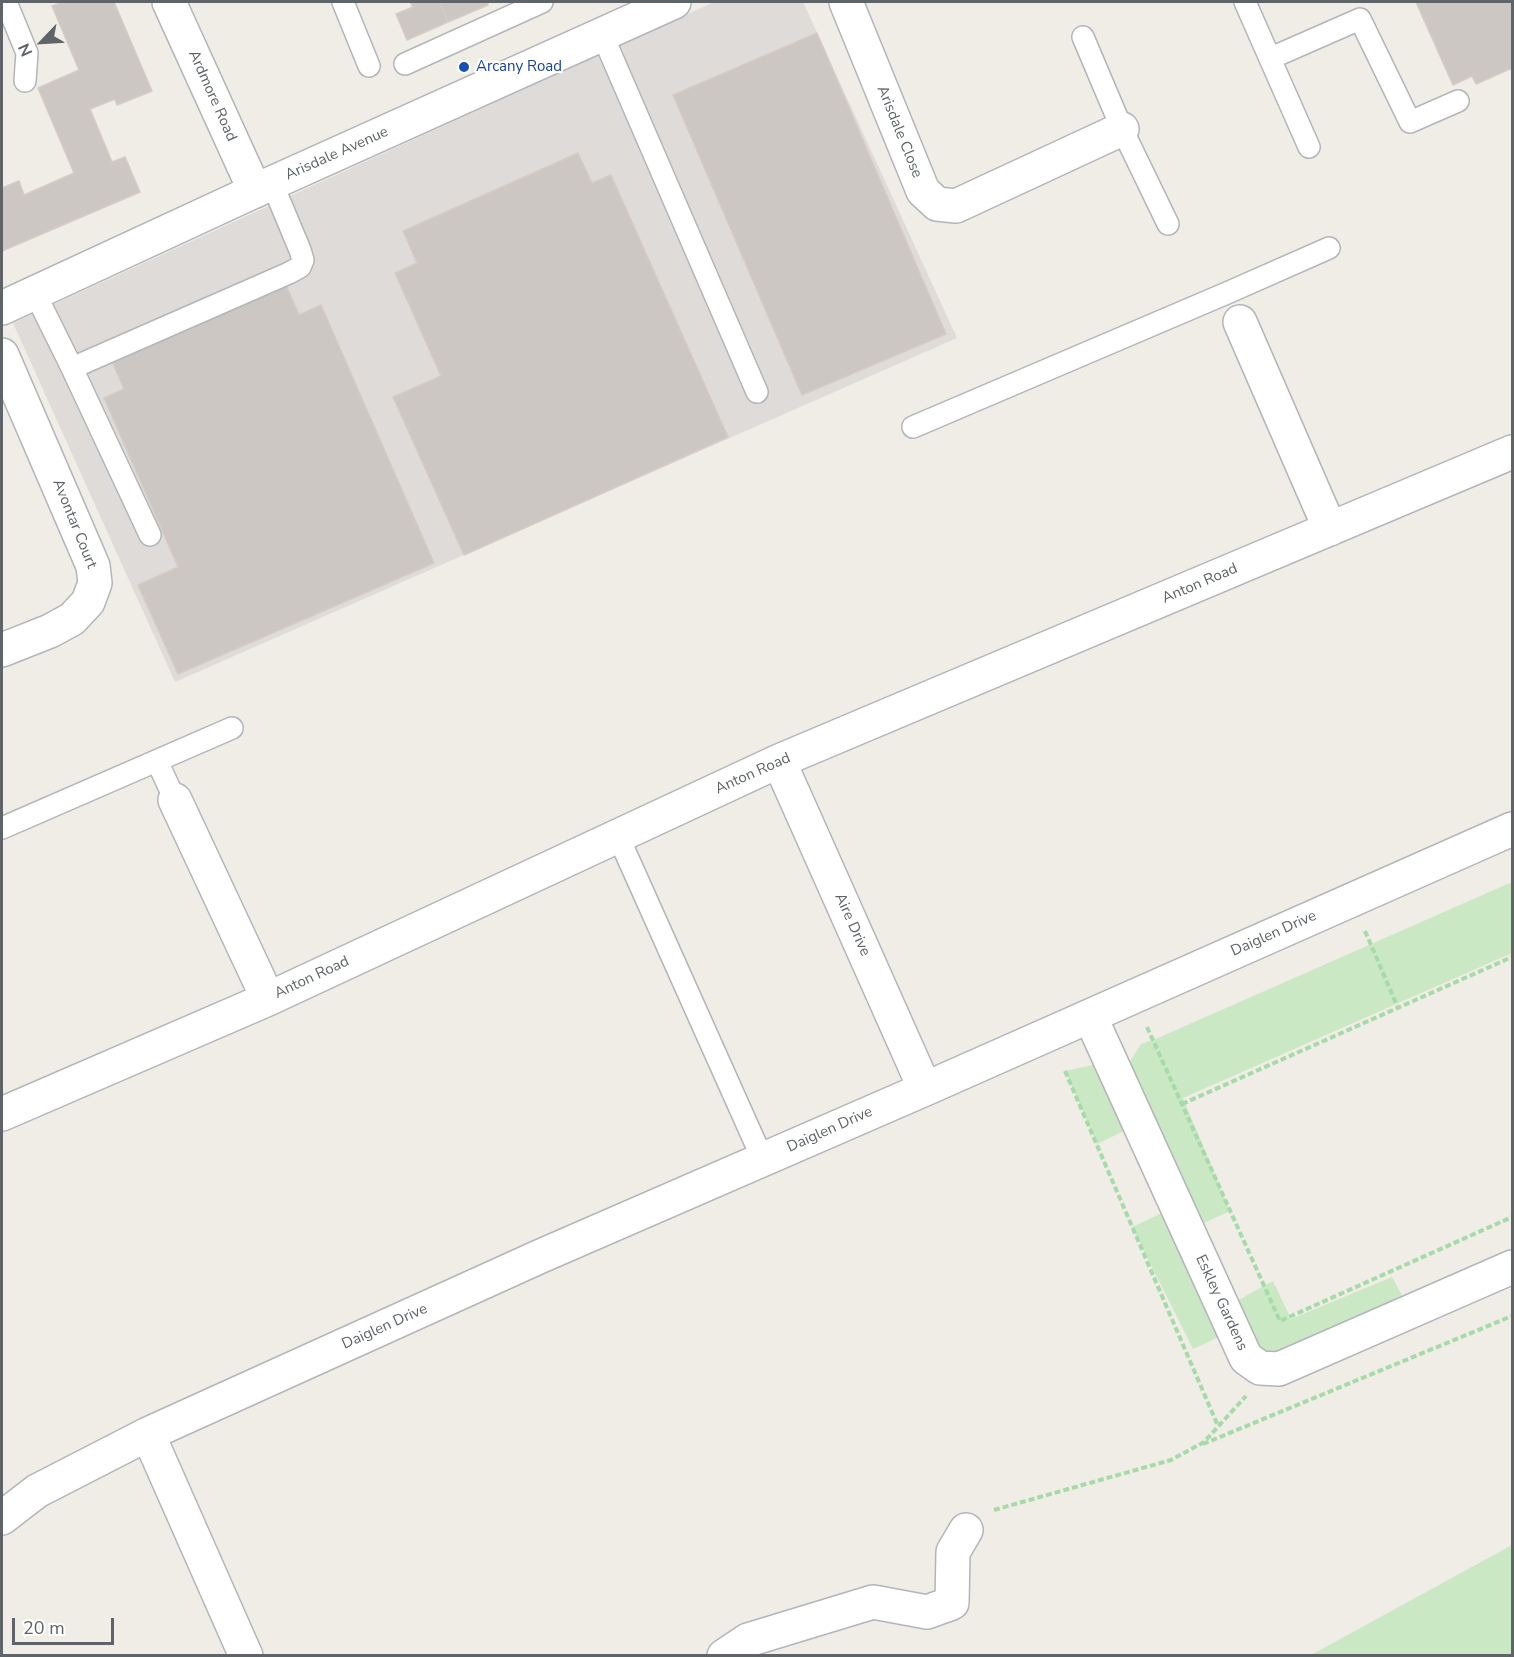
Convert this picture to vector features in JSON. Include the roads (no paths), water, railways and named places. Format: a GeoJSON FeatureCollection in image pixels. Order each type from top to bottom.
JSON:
{"type":"FeatureCollection","features":[{"type":"Feature","properties":{"kind":"street","name":"Ardmore Road"},"geometry":{"type":"LineString","coordinates":[[170,2],[264,187]]}},
{"type":"Feature","properties":{"kind":"street","name":"Arisdale Avenue"},"geometry":{"type":"LineString","coordinates":[[2,308],[674,2]]}},
{"type":"Feature","properties":{"kind":"street","name":"Arisdale Close"},"geometry":{"type":"LineString","coordinates":[[846,2],[923,191],[937,204],[956,206],[1122,129]]}},
{"type":"Feature","properties":{"kind":"street"},"geometry":{"type":"LineString","coordinates":[[1234,307],[1330,529]]}},
{"type":"Feature","properties":{"kind":"street","name":"Avontar Court"},"geometry":{"type":"LineString","coordinates":[[2,355],[93,566],[95,583],[88,602],[72,619],[50,631],[2,650]]}},
{"type":"Feature","properties":{"kind":"street","name":"Anton Road"},"geometry":{"type":"LineString","coordinates":[[2,1114],[268,999],[779,761],[1512,452]]}},
{"type":"Feature","properties":{"kind":"street","name":"Aire Drive"},"geometry":{"type":"LineString","coordinates":[[779,761],[925,1089]]}},
{"type":"Feature","properties":{"kind":"street"},"geometry":{"type":"LineString","coordinates":[[175,800],[268,999]]}},
{"type":"Feature","properties":{"kind":"street","name":"Daiglen Drive"},"geometry":{"type":"LineString","coordinates":[[2,1518],[37,1491],[148,1434],[541,1256],[1512,829]]}},
{"type":"Feature","properties":{"kind":"street","name":"Eskley Gardens"},"geometry":{"type":"LineString","coordinates":[[1090,1016],[1246,1358],[1260,1368],[1279,1369],[1512,1268]]}},
{"type":"Feature","properties":{"kind":"street"},"geometry":{"type":"LineString","coordinates":[[148,1434],[246,1656]]}},
{"type":"Feature","properties":{"kind":"street"},"geometry":{"type":"LineString","coordinates":[[724,1656],[748,1640],[873,1602],[927,1612],[952,1603],[953,1552],[966,1530]]}},
{"type":"Feature","properties":{"kind":"lane"},"geometry":{"type":"LineString","coordinates":[[6,2],[27,53],[25,81]]}},
{"type":"Feature","properties":{"kind":"lane"},"geometry":{"type":"LineString","coordinates":[[343,2],[369,66]]}},
{"type":"Feature","properties":{"kind":"lane"},"geometry":{"type":"LineString","coordinates":[[405,64],[542,2]]}},
{"type":"Feature","properties":{"kind":"lane"},"geometry":{"type":"LineString","coordinates":[[1245,2],[1309,147]]}},
{"type":"Feature","properties":{"kind":"lane"},"geometry":{"type":"LineString","coordinates":[[1271,58],[1360,19],[1410,122],[1458,101]]}},
{"type":"Feature","properties":{"kind":"lane"},"geometry":{"type":"LineString","coordinates":[[602,34],[757,392]]}},
{"type":"Feature","properties":{"kind":"lane"},"geometry":{"type":"LineString","coordinates":[[1083,37],[1122,129],[1168,224]]}},
{"type":"Feature","properties":{"kind":"lane"},"geometry":{"type":"LineString","coordinates":[[72,368],[300,267],[303,260],[300,250],[264,187]]}},
{"type":"Feature","properties":{"kind":"lane"},"geometry":{"type":"LineString","coordinates":[[913,427],[1234,307],[1329,248]]}},
{"type":"Feature","properties":{"kind":"lane"},"geometry":{"type":"LineString","coordinates":[[35,292],[150,535]]}},
{"type":"Feature","properties":{"kind":"lane"},"geometry":{"type":"LineString","coordinates":[[2,828],[232,728]]}},
{"type":"Feature","properties":{"kind":"lane"},"geometry":{"type":"LineString","coordinates":[[157,761],[175,800]]}},
{"type":"Feature","properties":{"kind":"lane"},"geometry":{"type":"LineString","coordinates":[[618,836],[763,1160]]}},
{"type":"Feature","properties":{"kind":"place","name":"Arcany Road"},"geometry":{"type":"Point","coordinates":[464,67]}}]}
